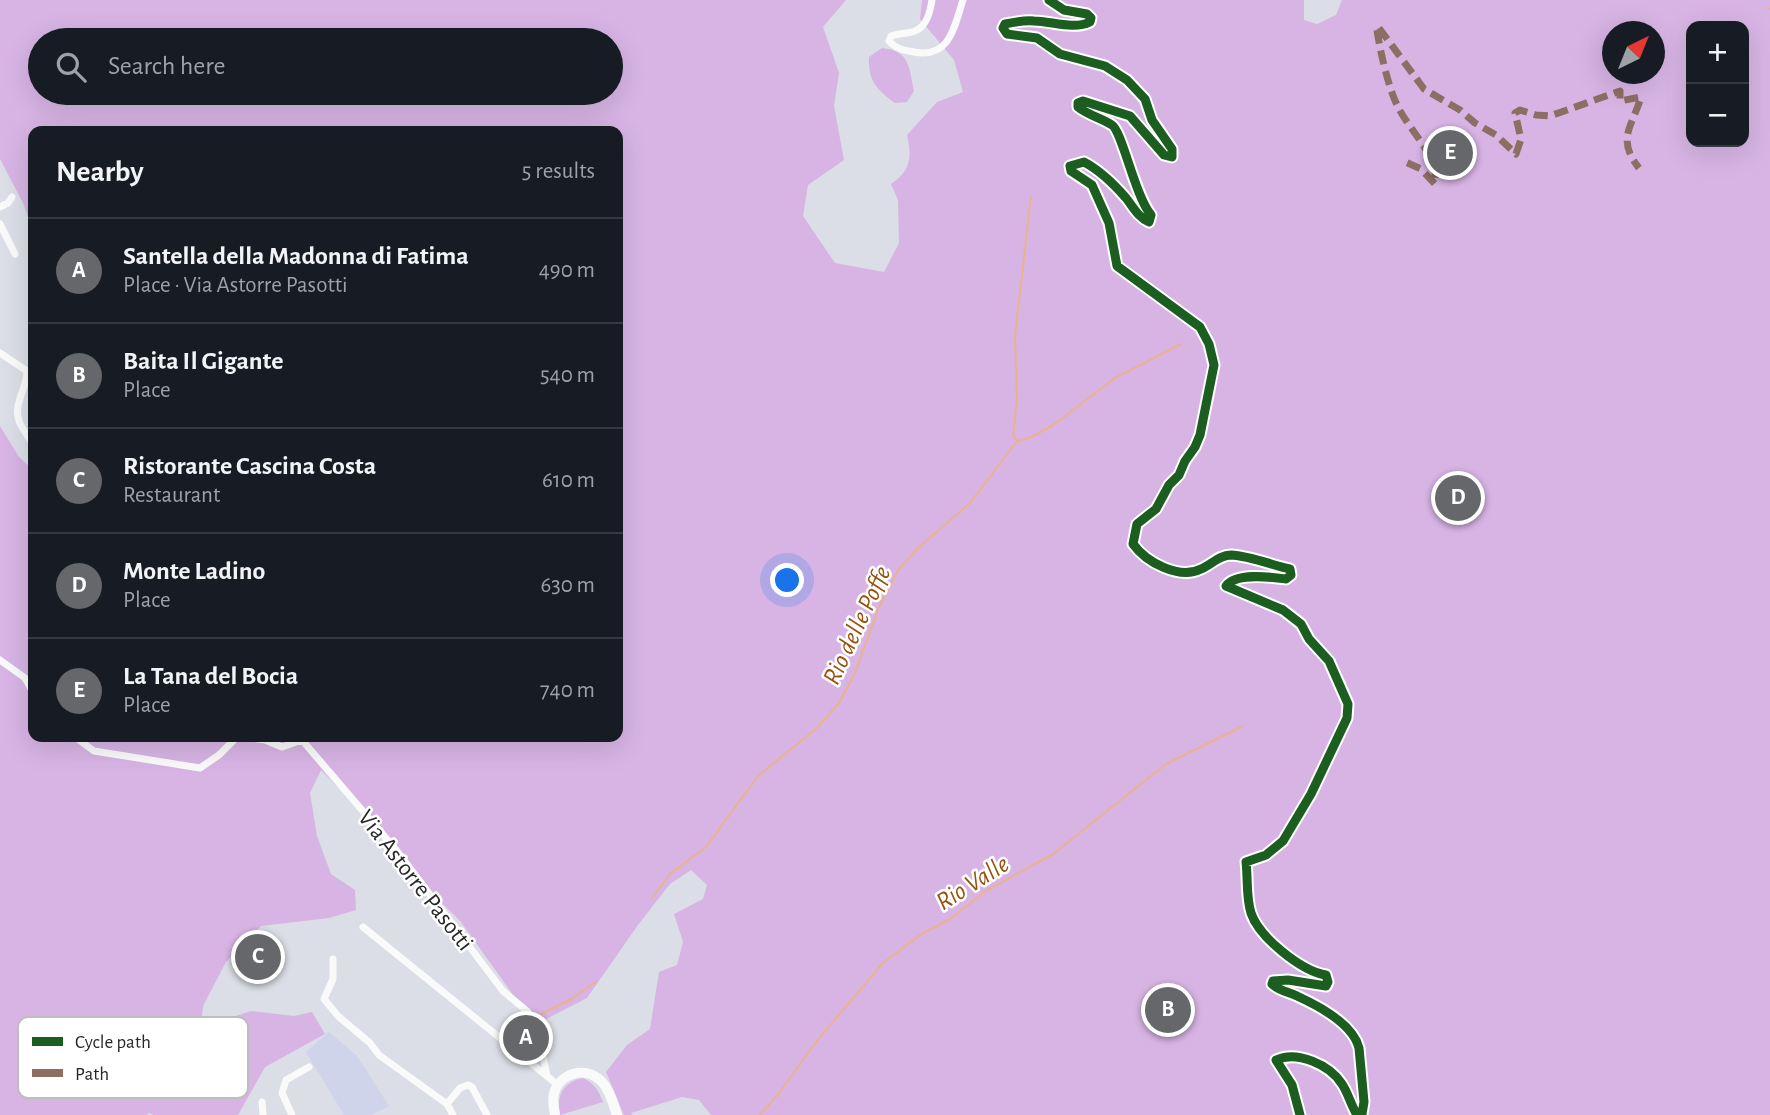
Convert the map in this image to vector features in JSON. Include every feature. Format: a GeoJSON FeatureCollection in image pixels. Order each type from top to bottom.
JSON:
{"type":"FeatureCollection","features":[{"type":"Feature","properties":{"kind":"main road"},"geometry":{"type":"LineString","coordinates":[[555,1115],[553,1103],[558,1085],[572,1073],[582,1072],[592,1074],[600,1080],[617,1115]]}},
{"type":"Feature","properties":{"kind":"street"},"geometry":{"type":"LineString","coordinates":[[932,0],[925,22],[913,32],[891,36],[889,41],[892,45],[926,54],[935,53],[952,33],[963,0]]}},
{"type":"Feature","properties":{"kind":"street"},"geometry":{"type":"LineString","coordinates":[[1049,0],[1064,10],[1087,14],[1091,18],[1090,22],[1060,25],[1027,21],[1005,24],[1004,32],[1037,38],[1060,54],[1105,66],[1128,80],[1145,99],[1156,127],[1172,149],[1172,157],[1164,155],[1130,116],[1083,101],[1077,103],[1077,107],[1111,125],[1119,133],[1138,193],[1151,215],[1149,222],[1140,218],[1128,200],[1102,172],[1084,162],[1070,166],[1071,171],[1092,185],[1109,223],[1117,266],[1200,327],[1209,344],[1214,365],[1200,435],[1195,447],[1156,509],[1137,524],[1133,544],[1149,560],[1173,570],[1195,572],[1228,555],[1290,569],[1291,575],[1286,579],[1234,579],[1226,586],[1283,610],[1301,624],[1309,639],[1329,661],[1348,704],[1347,718],[1327,761],[1283,841],[1266,855],[1247,863],[1251,914],[1258,926],[1286,953],[1313,973],[1326,975],[1328,982],[1326,986],[1288,980],[1273,981],[1272,985],[1300,997],[1343,1025],[1359,1048],[1364,1102],[1362,1114],[1357,1115],[1341,1082],[1325,1069],[1309,1059],[1281,1057],[1276,1060],[1292,1085],[1300,1115]]}},
{"type":"Feature","properties":{"kind":"street"},"geometry":{"type":"LineString","coordinates":[[0,207],[12,197]]}},
{"type":"Feature","properties":{"kind":"street"},"geometry":{"type":"LineString","coordinates":[[0,223],[15,254]]}},
{"type":"Feature","properties":{"kind":"street"},"geometry":{"type":"LineString","coordinates":[[0,354],[28,367]]}},
{"type":"Feature","properties":{"kind":"street"},"geometry":{"type":"LineString","coordinates":[[28,376],[16,407],[19,421],[28,436]]}},
{"type":"Feature","properties":{"kind":"street"},"geometry":{"type":"LineString","coordinates":[[0,660],[25,678],[28,683]]}},
{"type":"Feature","properties":{"kind":"street"},"geometry":{"type":"LineString","coordinates":[[82,742],[94,751],[201,768],[232,742]]}},
{"type":"Feature","properties":{"kind":"street","name":"Via Astorre Pasotti"},"geometry":{"type":"LineString","coordinates":[[270,742],[282,747],[296,742]]}},
{"type":"Feature","properties":{"kind":"street","name":"Via Astorre Pasotti"},"geometry":{"type":"LineString","coordinates":[[304,742],[397,851],[503,991],[528,1012],[541,1047],[547,1076]]}},
{"type":"Feature","properties":{"kind":"street"},"geometry":{"type":"LineString","coordinates":[[363,927],[542,1075],[558,1085]]}},
{"type":"Feature","properties":{"kind":"street"},"geometry":{"type":"LineString","coordinates":[[333,959],[333,979],[324,999],[332,1010],[389,1064],[447,1104],[453,1115]]}},
{"type":"Feature","properties":{"kind":"street"},"geometry":{"type":"LineString","coordinates":[[292,1115],[282,1093],[285,1080],[309,1067]]}},
{"type":"Feature","properties":{"kind":"street"},"geometry":{"type":"LineString","coordinates":[[447,1104],[460,1088],[468,1085],[472,1087],[487,1115]]}},
{"type":"Feature","properties":{"kind":"street"},"geometry":{"type":"LineString","coordinates":[[262,1102],[263,1115]]}},
{"type":"Feature","properties":{"kind":"shaded area"},"geometry":{"type":"Polygon","coordinates":[[[0,0],[846,0],[823,27],[839,73],[834,106],[844,160],[808,185],[803,216],[835,263],[884,272],[899,243],[898,200],[891,184],[903,174],[908,163],[907,135],[937,102],[963,92],[954,60],[920,19],[922,0],[1304,0],[1304,20],[1317,24],[1336,15],[1342,0],[1770,0],[1770,1115],[711,1115],[699,1100],[682,1097],[631,1113],[632,1115],[624,1115],[606,1072],[627,1045],[650,1029],[659,972],[677,965],[683,942],[674,914],[703,899],[707,885],[691,870],[670,884],[587,998],[546,1019],[526,1013],[461,922],[418,879],[367,817],[321,770],[310,793],[317,836],[331,874],[355,890],[356,910],[329,918],[261,926],[226,962],[203,1006],[202,1017],[18,1017],[18,1098],[248,1098],[238,1115],[0,1115],[0,426],[19,457],[28,465],[28,742],[623,742],[623,126],[28,126],[28,217],[0,159],[0,0]]]}},
{"type":"Feature","properties":{"kind":"shaded area"},"geometry":{"type":"Polygon","coordinates":[[[882,48],[898,53],[907,62],[914,91],[907,102],[895,103],[878,89],[872,78],[869,57],[882,48]]]}},
{"type":"Feature","properties":{"kind":"shaded area"},"geometry":{"type":"Polygon","coordinates":[[[251,1011],[294,1016],[312,1012],[325,1034],[265,1067],[248,1097],[248,1017],[233,1017],[251,1011]]]}},
{"type":"Feature","properties":{"kind":"shaded area"},"geometry":{"type":"Polygon","coordinates":[[[329,1032],[357,1056],[389,1106],[372,1115],[344,1115],[306,1052],[329,1032]]]}},
{"type":"Feature","properties":{"kind":"shaded area"},"geometry":{"type":"Polygon","coordinates":[[[583,1078],[596,1088],[603,1102],[560,1115],[562,1091],[570,1083],[583,1078]]]}},
{"type":"Feature","properties":{"kind":"waterway"},"geometry":{"type":"LineString","coordinates":[[1017,441],[1013,435],[1017,399],[1015,336],[1031,197]]}},
{"type":"Feature","properties":{"kind":"waterway","name":"Rio delle Poffe"},"geometry":{"type":"LineString","coordinates":[[652,898],[670,874],[706,847],[758,776],[817,728],[839,703],[855,673],[879,607],[898,570],[918,548],[970,503],[1017,441],[1052,426],[1115,378],[1181,344]]}},
{"type":"Feature","properties":{"kind":"waterway","name":"Rio Valle"},"geometry":{"type":"LineString","coordinates":[[760,1115],[815,1043],[883,963],[920,935],[950,919],[986,891],[1053,854],[1166,764],[1243,726]]}},
{"type":"Feature","properties":{"kind":"waterway","name":"Rio delle Poffe"},"geometry":{"type":"LineString","coordinates":[[533,1018],[571,999],[596,982]]}},
{"type":"Feature","properties":{"kind":"marked path"},"geometry":{"type":"LineString","coordinates":[[1379,28],[1424,89],[1496,135],[1516,154],[1521,139],[1515,113],[1520,110],[1550,116],[1620,91],[1620,101],[1641,97],[1627,141],[1628,149],[1639,168]]}},
{"type":"Feature","properties":{"kind":"marked path"},"geometry":{"type":"LineString","coordinates":[[1377,30],[1394,97],[1428,153],[1433,164],[1435,184],[1421,169],[1401,160]]}},
{"type":"Feature","properties":{"kind":"cycle path"},"geometry":{"type":"LineString","coordinates":[[1049,0],[1064,10],[1087,14],[1091,18],[1090,22],[1069,25],[1023,21],[1005,24],[1003,28],[1007,34],[1037,38],[1060,54],[1105,66],[1127,80],[1145,99],[1152,120],[1172,149],[1172,157],[1164,155],[1130,116],[1083,101],[1078,103],[1078,107],[1112,125],[1116,130],[1140,194],[1151,215],[1149,222],[1139,215],[1101,173],[1084,162],[1070,166],[1071,171],[1092,185],[1109,223],[1117,266],[1200,327],[1209,344],[1214,365],[1200,435],[1195,447],[1156,509],[1137,524],[1133,544],[1154,563],[1173,571],[1192,572],[1227,555],[1290,569],[1291,575],[1286,579],[1245,577],[1226,586],[1283,610],[1301,624],[1309,639],[1329,661],[1348,704],[1347,718],[1311,794],[1283,841],[1266,855],[1246,862],[1248,901],[1255,922],[1282,951],[1305,967],[1326,975],[1328,982],[1326,986],[1288,980],[1273,981],[1272,984],[1334,1017],[1350,1031],[1359,1048],[1364,1102],[1362,1114],[1357,1115],[1342,1084],[1330,1071],[1303,1058],[1284,1057],[1276,1060],[1292,1085],[1300,1115]]}},
{"type":"Feature","properties":{"kind":"place","name":"La Tana del Bocia"},"geometry":{"type":"Point","coordinates":[1450,153]}},
{"type":"Feature","properties":{"kind":"place","name":"Monte Ladino"},"geometry":{"type":"Point","coordinates":[1458,498]}},
{"type":"Feature","properties":{"kind":"place","name":"Ristorante Cascina Costa"},"geometry":{"type":"Point","coordinates":[258,957]}},
{"type":"Feature","properties":{"kind":"place","name":"Baita Il Gigante"},"geometry":{"type":"Point","coordinates":[1168,1010]}},
{"type":"Feature","properties":{"kind":"place","name":"Santella della Madonna di Fatima"},"geometry":{"type":"Point","coordinates":[526,1038]}}]}
